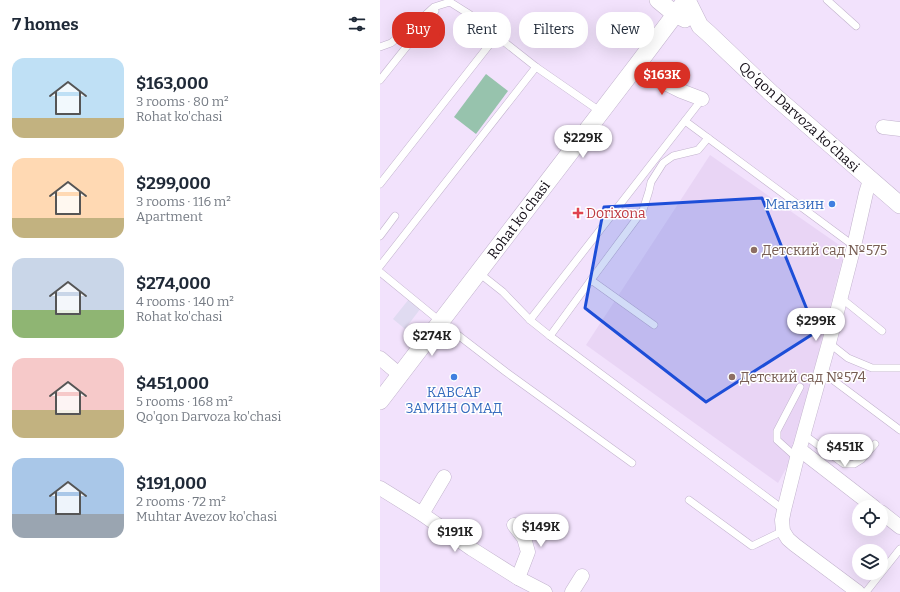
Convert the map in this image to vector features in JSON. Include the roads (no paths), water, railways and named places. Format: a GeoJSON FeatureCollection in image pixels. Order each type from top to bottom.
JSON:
{"type":"FeatureCollection","features":[{"type":"Feature","properties":{"kind":"street","name":"Qoʻqon Darvoza koʻchasi"},"geometry":{"type":"LineString","coordinates":[[658,0],[675,14],[700,26],[771,93],[900,205]]}},
{"type":"Feature","properties":{"kind":"street","name":"Qoʻqon Darvoza koʻchasi"},"geometry":{"type":"LineString","coordinates":[[687,0],[700,26]]}},
{"type":"Feature","properties":{"kind":"street","name":"Rohat ko'chasi"},"geometry":{"type":"LineString","coordinates":[[380,401],[687,0]]}},
{"type":"Feature","properties":{"kind":"street"},"geometry":{"type":"LineString","coordinates":[[637,65],[649,75],[681,91],[702,99]]}},
{"type":"Feature","properties":{"kind":"street"},"geometry":{"type":"LineString","coordinates":[[883,127],[900,130]]}},
{"type":"Feature","properties":{"kind":"street"},"geometry":{"type":"LineString","coordinates":[[858,592],[788,539],[783,531],[782,520],[803,434],[841,298],[870,180]]}},
{"type":"Feature","properties":{"kind":"street"},"geometry":{"type":"LineString","coordinates":[[380,358],[400,374]]}},
{"type":"Feature","properties":{"kind":"street"},"geometry":{"type":"LineString","coordinates":[[798,453],[864,500]]}},
{"type":"Feature","properties":{"kind":"street"},"geometry":{"type":"LineString","coordinates":[[422,514],[444,477]]}},
{"type":"Feature","properties":{"kind":"street"},"geometry":{"type":"LineString","coordinates":[[380,488],[422,514],[472,549],[518,578],[544,592]]}},
{"type":"Feature","properties":{"kind":"street"},"geometry":{"type":"LineString","coordinates":[[888,518],[900,527]]}},
{"type":"Feature","properties":{"kind":"street"},"geometry":{"type":"LineString","coordinates":[[514,525],[524,538],[528,552],[518,578]]}},
{"type":"Feature","properties":{"kind":"street"},"geometry":{"type":"LineString","coordinates":[[572,592],[582,576]]}},
{"type":"Feature","properties":{"kind":"lane"},"geometry":{"type":"LineString","coordinates":[[828,0],[856,26]]}},
{"type":"Feature","properties":{"kind":"lane"},"geometry":{"type":"LineString","coordinates":[[380,47],[391,43],[434,7],[450,2],[466,12]]}},
{"type":"Feature","properties":{"kind":"lane"},"geometry":{"type":"LineString","coordinates":[[380,80],[439,5]]}},
{"type":"Feature","properties":{"kind":"lane"},"geometry":{"type":"LineString","coordinates":[[511,46],[536,67],[601,112]]}},
{"type":"Feature","properties":{"kind":"lane"},"geometry":{"type":"LineString","coordinates":[[380,184],[487,48]]}},
{"type":"Feature","properties":{"kind":"lane"},"geometry":{"type":"LineString","coordinates":[[380,266],[536,67]]}},
{"type":"Feature","properties":{"kind":"lane"},"geometry":{"type":"LineString","coordinates":[[530,320],[702,99]]}},
{"type":"Feature","properties":{"kind":"lane"},"geometry":{"type":"LineString","coordinates":[[686,121],[854,246]]}},
{"type":"Feature","properties":{"kind":"lane"},"geometry":{"type":"LineString","coordinates":[[550,336],[643,210],[649,191],[650,182],[663,164],[673,156],[698,150],[708,138]]}},
{"type":"Feature","properties":{"kind":"lane"},"geometry":{"type":"LineString","coordinates":[[380,236],[395,216]]}},
{"type":"Feature","properties":{"kind":"lane"},"geometry":{"type":"LineString","coordinates":[[380,272],[441,322],[506,372],[632,463]]}},
{"type":"Feature","properties":{"kind":"lane"},"geometry":{"type":"LineString","coordinates":[[479,273],[503,292],[530,320],[550,336],[784,510]]}},
{"type":"Feature","properties":{"kind":"lane"},"geometry":{"type":"LineString","coordinates":[[591,280],[654,325]]}},
{"type":"Feature","properties":{"kind":"lane"},"geometry":{"type":"LineString","coordinates":[[841,298],[882,331]]}},
{"type":"Feature","properties":{"kind":"lane"},"geometry":{"type":"LineString","coordinates":[[829,343],[848,358],[872,368],[900,368]]}},
{"type":"Feature","properties":{"kind":"lane"},"geometry":{"type":"LineString","coordinates":[[821,371],[900,430]]}},
{"type":"Feature","properties":{"kind":"lane"},"geometry":{"type":"LineString","coordinates":[[798,453],[778,440],[777,431],[800,388]]}},
{"type":"Feature","properties":{"kind":"lane"},"geometry":{"type":"LineString","coordinates":[[803,434],[844,464],[854,464],[862,459],[875,444]]}},
{"type":"Feature","properties":{"kind":"lane"},"geometry":{"type":"LineString","coordinates":[[688,500],[752,546],[783,531]]}},
{"type":"Feature","properties":{"kind":"lane"},"geometry":{"type":"LineString","coordinates":[[866,592],[900,549]]}},
{"type":"Feature","properties":{"kind":"place","name":"Магазин"},"geometry":{"type":"Point","coordinates":[832,204]}},
{"type":"Feature","properties":{"kind":"place","name":"Dorixona"},"geometry":{"type":"Point","coordinates":[578,213]}},
{"type":"Feature","properties":{"kind":"place","name":"Детский сад №575"},"geometry":{"type":"Point","coordinates":[754,250]}},
{"type":"Feature","properties":{"kind":"place","name":"КАВСАР ЗАМИН ОМАД"},"geometry":{"type":"Point","coordinates":[454,377]}},
{"type":"Feature","properties":{"kind":"place","name":"Детский сад №574"},"geometry":{"type":"Point","coordinates":[732,377]}}]}
